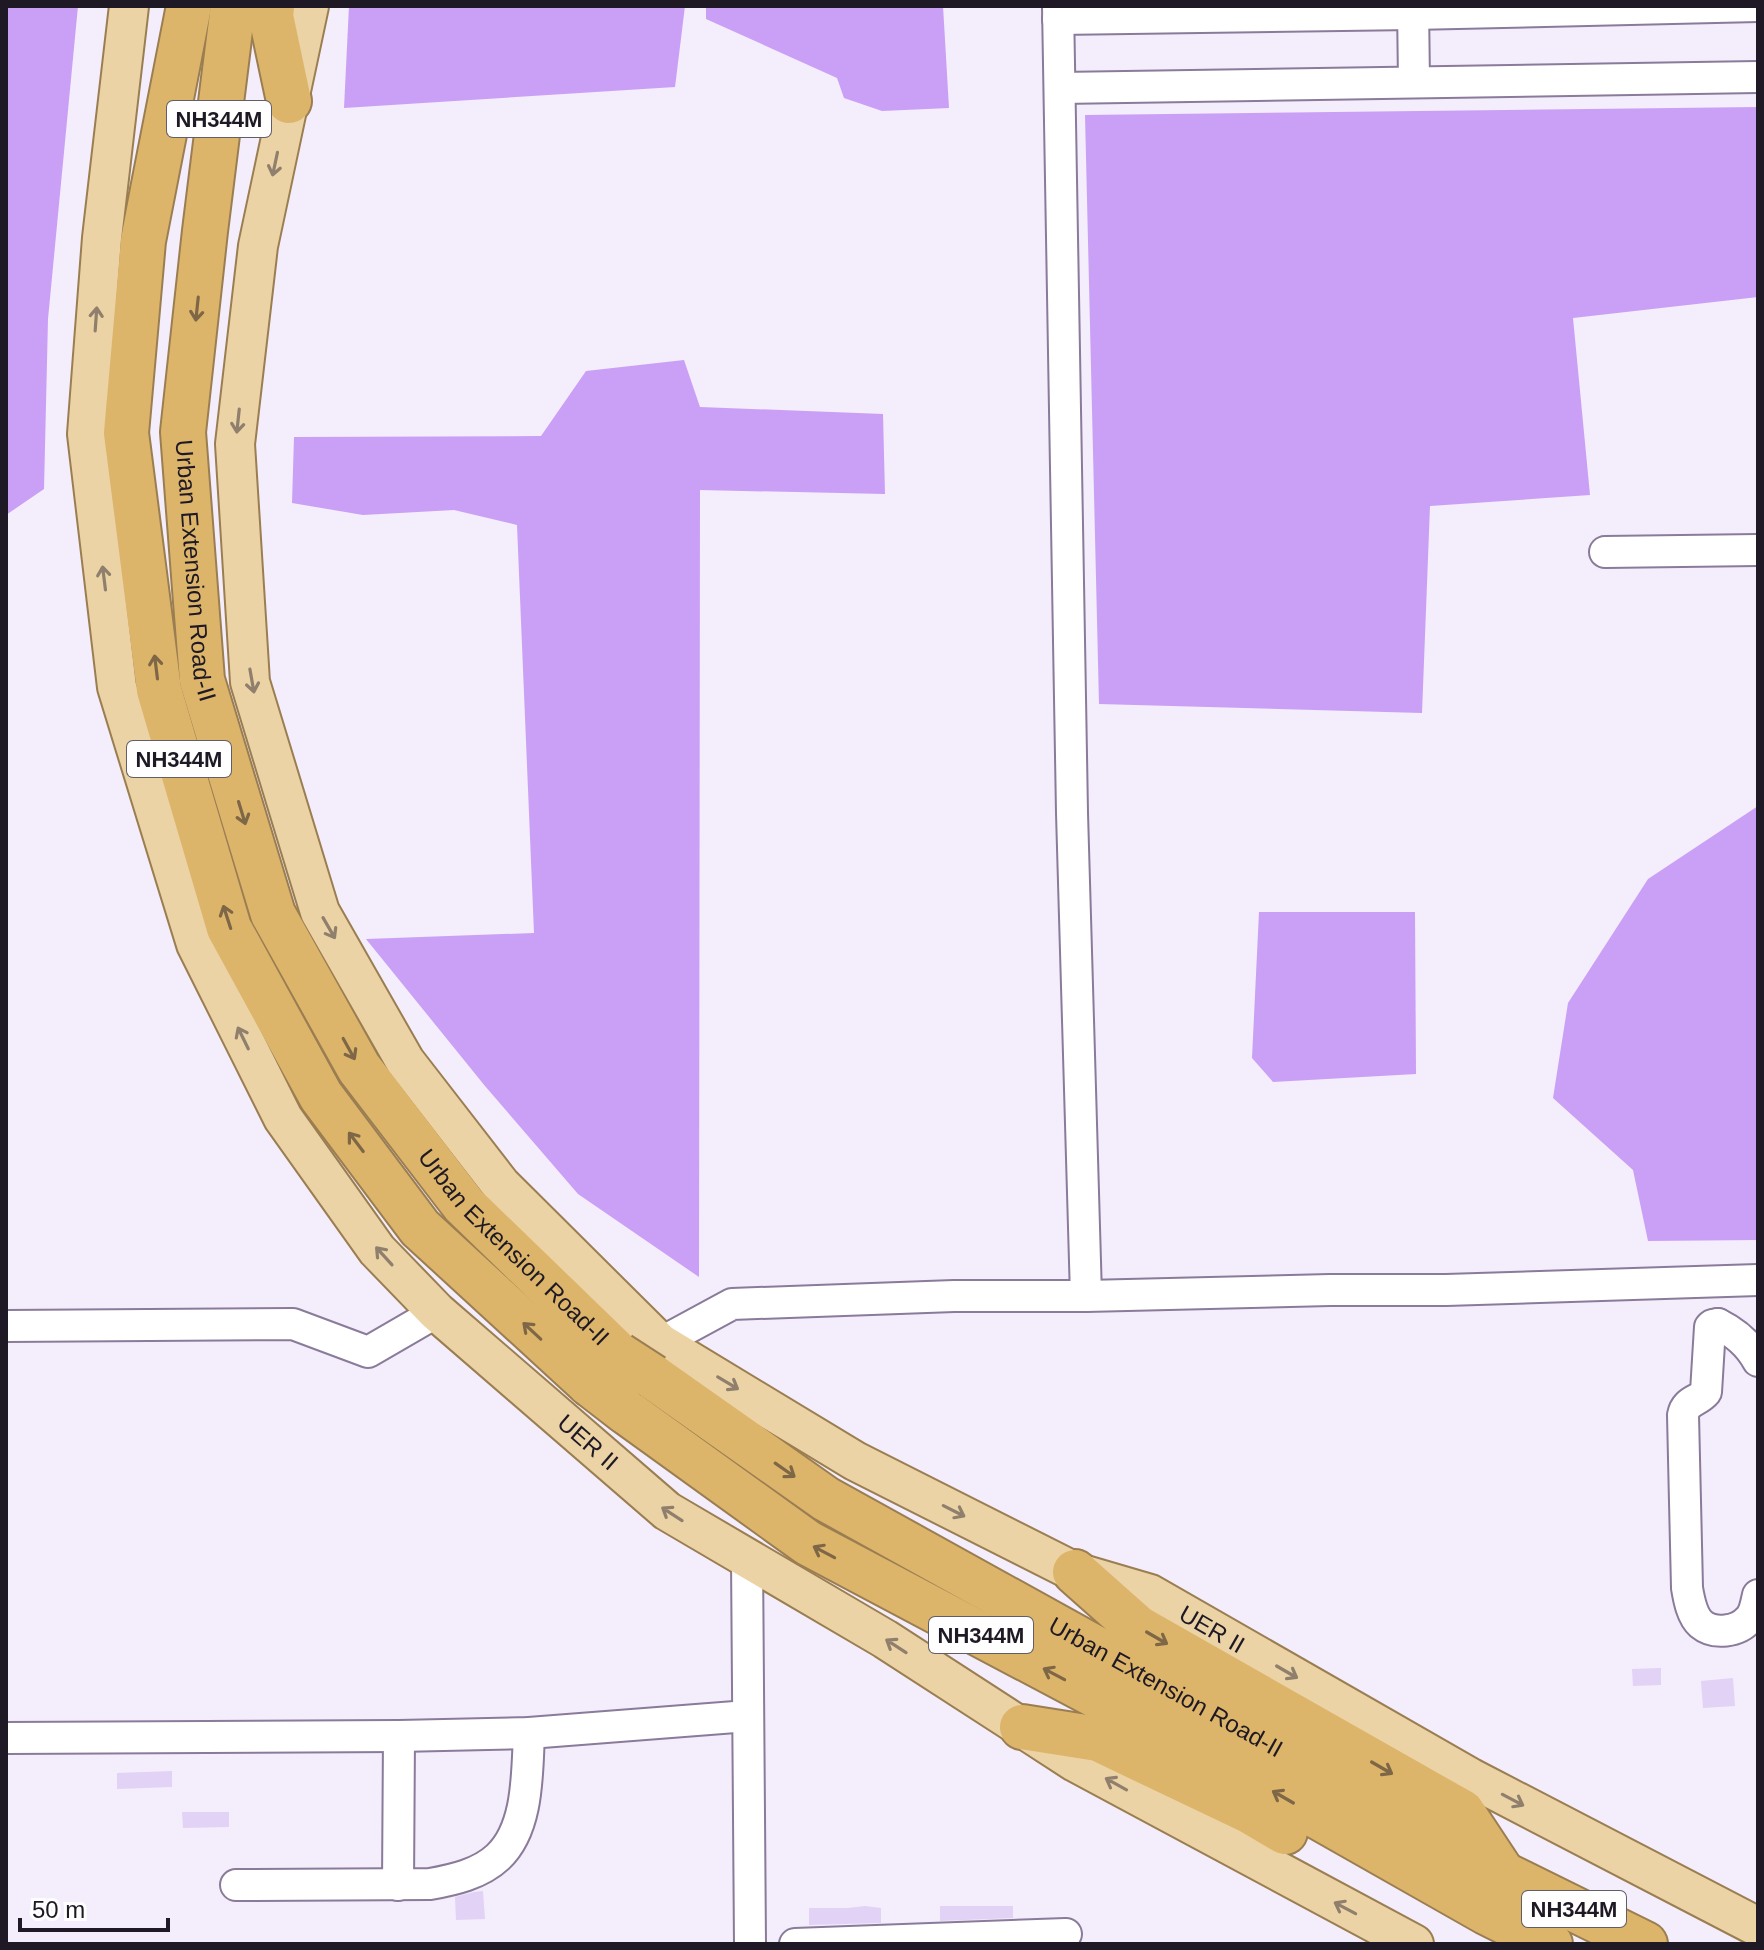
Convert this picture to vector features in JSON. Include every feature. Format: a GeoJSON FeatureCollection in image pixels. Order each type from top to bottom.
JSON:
{"type":"FeatureCollection","features":[{"type":"Feature","properties":{"kind":"highway","name":"Urban Extension Road-II"},"geometry":{"type":"LineString","coordinates":[[189,6],[143,241],[126,433],[159,690],[229,928],[321,1096],[420,1228],[625,1375],[826,1499],[1494,1893],[1550,1944]]}},
{"type":"Feature","properties":{"kind":"highway","name":"Urban Extension Road-II"},"geometry":{"type":"LineString","coordinates":[[233,6],[183,432],[202,680],[273,914],[359,1068],[464,1205],[625,1375]]}},
{"type":"Feature","properties":{"kind":"highway"},"geometry":{"type":"LineString","coordinates":[[272,6],[271,16],[289,101]]}},
{"type":"Feature","properties":{"kind":"highway"},"geometry":{"type":"LineString","coordinates":[[1022,1727],[1098,1739],[1251,1812],[1398,1894],[1494,1893],[1462,1812],[1138,1628],[1075,1572]]}},
{"type":"Feature","properties":{"kind":"highway","name":"Urban Extension Road-II"},"geometry":{"type":"LineString","coordinates":[[1494,1893],[1645,1944]]}},
{"type":"Feature","properties":{"kind":"main road","name":"UER II"},"geometry":{"type":"LineString","coordinates":[[129,6],[102,238],[87,434],[117,687],[196,944],[283,1118],[377,1250],[437,1312],[667,1511],[885,1639],[1075,1762],[1414,1944]]}},
{"type":"Feature","properties":{"kind":"main road","name":"UER II"},"geometry":{"type":"LineString","coordinates":[[309,6],[258,246],[235,444],[250,682],[320,912],[405,1061],[501,1185],[625,1375],[855,1461],[1075,1572],[1150,1594],[1471,1778],[1758,1927]]}},
{"type":"Feature","properties":{"kind":"street"},"geometry":{"type":"LineString","coordinates":[[1086,1296],[1072,797],[1058,13],[1758,6]]}},
{"type":"Feature","properties":{"kind":"street"},"geometry":{"type":"LineString","coordinates":[[1413,10],[1414,82]]}},
{"type":"Feature","properties":{"kind":"street"},"geometry":{"type":"LineString","coordinates":[[1060,88],[1758,77]]}},
{"type":"Feature","properties":{"kind":"street"},"geometry":{"type":"LineString","coordinates":[[1605,552],[1758,550]]}},
{"type":"Feature","properties":{"kind":"street"},"geometry":{"type":"LineString","coordinates":[[560,1420],[732,1304],[954,1296],[1446,1290],[1758,1280]]}},
{"type":"Feature","properties":{"kind":"street"},"geometry":{"type":"LineString","coordinates":[[1718,1281],[1718,1324]]}},
{"type":"Feature","properties":{"kind":"street"},"geometry":{"type":"LineString","coordinates":[[6,1326],[293,1324],[368,1352],[437,1312]]}},
{"type":"Feature","properties":{"kind":"street"},"geometry":{"type":"LineString","coordinates":[[1758,1361],[1737,1335],[1718,1324],[1712,1325],[1706,1392],[1688,1404],[1683,1415],[1687,1588],[1694,1613],[1701,1624],[1714,1630],[1727,1630],[1750,1618],[1758,1595]]}},
{"type":"Feature","properties":{"kind":"street"},"geometry":{"type":"LineString","coordinates":[[747,1558],[750,1944]]}},
{"type":"Feature","properties":{"kind":"street"},"geometry":{"type":"LineString","coordinates":[[6,1738],[529,1733],[748,1716]]}},
{"type":"Feature","properties":{"kind":"street"},"geometry":{"type":"LineString","coordinates":[[236,1885],[430,1884],[458,1879],[482,1868],[499,1857],[512,1837],[522,1811],[527,1786],[529,1733]]}},
{"type":"Feature","properties":{"kind":"street"},"geometry":{"type":"LineString","coordinates":[[398,1885],[399,1736]]}},
{"type":"Feature","properties":{"kind":"street"},"geometry":{"type":"LineString","coordinates":[[795,1944],[1066,1934]]}},
{"type":"Feature","properties":{"kind":"shaded area"},"geometry":{"type":"Polygon","coordinates":[[[6,6],[78,6],[48,319],[44,489],[6,515],[6,6]]]}},
{"type":"Feature","properties":{"kind":"shaded area"},"geometry":{"type":"Polygon","coordinates":[[[349,6],[685,6],[675,87],[344,108],[349,6]]]}},
{"type":"Feature","properties":{"kind":"shaded area"},"geometry":{"type":"Polygon","coordinates":[[[706,6],[943,6],[949,108],[882,111],[844,98],[837,78],[706,19],[706,6]]]}},
{"type":"Feature","properties":{"kind":"shaded area"},"geometry":{"type":"Polygon","coordinates":[[[1758,107],[1758,297],[1573,318],[1590,495],[1430,506],[1422,713],[1099,704],[1085,115],[1758,107]]]}},
{"type":"Feature","properties":{"kind":"shaded area"},"geometry":{"type":"Polygon","coordinates":[[[684,360],[700,407],[883,414],[885,494],[700,490],[699,1277],[578,1194],[485,1086],[366,939],[534,933],[517,525],[454,510],[363,515],[292,503],[294,437],[541,436],[586,371],[684,360]]]}},
{"type":"Feature","properties":{"kind":"shaded area"},"geometry":{"type":"Polygon","coordinates":[[[1758,806],[1758,1240],[1648,1241],[1633,1170],[1553,1098],[1568,1003],[1648,879],[1758,806]]]}},
{"type":"Feature","properties":{"kind":"shaded area"},"geometry":{"type":"Polygon","coordinates":[[[1259,912],[1415,912],[1416,1074],[1273,1082],[1252,1058],[1259,912]]]}},
{"type":"Feature","properties":{"kind":"building"},"geometry":{"type":"Polygon","coordinates":[[[1661,1668],[1661,1685],[1633,1686],[1632,1669],[1661,1668]]]}},
{"type":"Feature","properties":{"kind":"building"},"geometry":{"type":"Polygon","coordinates":[[[1733,1678],[1735,1706],[1703,1708],[1701,1681],[1733,1678]]]}},
{"type":"Feature","properties":{"kind":"building"},"geometry":{"type":"Polygon","coordinates":[[[172,1771],[172,1787],[117,1789],[117,1773],[172,1771]]]}},
{"type":"Feature","properties":{"kind":"building"},"geometry":{"type":"Polygon","coordinates":[[[182,1812],[229,1812],[229,1827],[183,1828],[182,1812]]]}},
{"type":"Feature","properties":{"kind":"building"},"geometry":{"type":"Polygon","coordinates":[[[483,1891],[485,1919],[456,1920],[455,1897],[483,1891]]]}},
{"type":"Feature","properties":{"kind":"building"},"geometry":{"type":"Polygon","coordinates":[[[940,1906],[1013,1906],[1013,1918],[940,1921],[940,1906]]]}},
{"type":"Feature","properties":{"kind":"building"},"geometry":{"type":"Polygon","coordinates":[[[809,1908],[881,1908],[881,1923],[809,1925],[809,1908]]]}}]}
